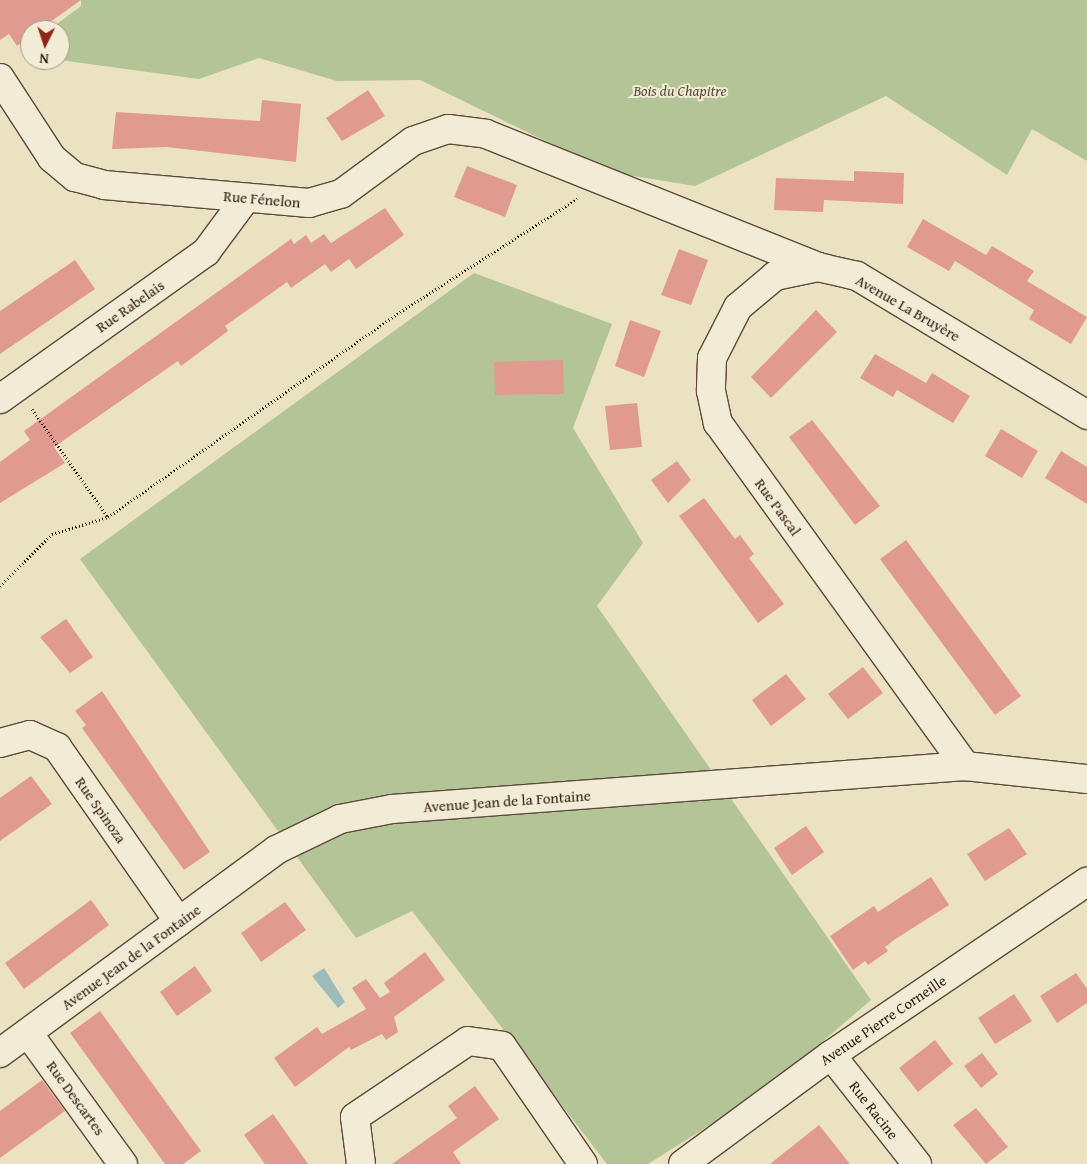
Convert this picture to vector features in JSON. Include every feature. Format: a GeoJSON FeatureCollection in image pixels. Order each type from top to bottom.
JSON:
{"type":"FeatureCollection","features":[{"type":"Feature","properties":{"kind":"street","name":"Rue Fénelon"},"geometry":{"type":"LineString","coordinates":[[0,79],[52,158],[74,177],[104,185],[309,203],[341,194],[412,141],[448,129],[486,134],[606,181]]}},
{"type":"Feature","properties":{"kind":"street","name":"Avenue La Bruyère"},"geometry":{"type":"LineString","coordinates":[[606,181],[818,267],[857,276],[1087,415]]}},
{"type":"Feature","properties":{"kind":"street","name":"Rue Rabelais"},"geometry":{"type":"LineString","coordinates":[[8,393],[206,252],[246,198]]}},
{"type":"Feature","properties":{"kind":"street","name":"Rue Pascal"},"geometry":{"type":"LineString","coordinates":[[818,267],[775,276],[738,307],[712,358],[710,391],[718,423],[965,766]]}},
{"type":"Feature","properties":{"kind":"street","name":"Rue Spinoza"},"geometry":{"type":"LineString","coordinates":[[0,743],[30,735],[57,747],[179,922]]}},
{"type":"Feature","properties":{"kind":"street","name":"Avenue Jean de la Fontaine"},"geometry":{"type":"LineString","coordinates":[[0,1053],[276,850],[340,819],[392,810],[965,766],[1087,779]]}},
{"type":"Feature","properties":{"kind":"street","name":"Avenue Pierre Corneille"},"geometry":{"type":"LineString","coordinates":[[683,1164],[831,1055],[1087,882]]}},
{"type":"Feature","properties":{"kind":"street","name":"Rue Descartes"},"geometry":{"type":"LineString","coordinates":[[28,1033],[123,1164]]}},
{"type":"Feature","properties":{"kind":"street"},"geometry":{"type":"LineString","coordinates":[[361,1164],[356,1118],[468,1041],[502,1046],[583,1164]]}},
{"type":"Feature","properties":{"kind":"street","name":"Rue Racine"},"geometry":{"type":"LineString","coordinates":[[831,1055],[917,1164]]}},
{"type":"Feature","properties":{"kind":"path"},"geometry":{"type":"LineString","coordinates":[[0,586],[52,534],[108,517],[397,314],[606,181]]}},
{"type":"Feature","properties":{"kind":"path"},"geometry":{"type":"LineString","coordinates":[[8,393],[108,517]]}},
{"type":"Feature","properties":{"kind":"green space","name":"Bois du Chapitre"},"geometry":{"type":"Polygon","coordinates":[[[81,0],[1087,0],[1087,161],[1032,129],[1007,175],[886,96],[695,186],[609,172],[420,80],[337,81],[259,58],[199,79],[70,61],[70,20],[62,20],[81,6],[81,0]]]}},
{"type":"Feature","properties":{"kind":"green space"},"geometry":{"type":"Polygon","coordinates":[[[474,273],[612,324],[573,428],[643,543],[597,606],[871,1000],[767,1089],[648,1164],[607,1164],[412,911],[356,938],[80,559],[474,273]]]}},
{"type":"Feature","properties":{"kind":"water"},"geometry":{"type":"Polygon","coordinates":[[[324,968],[345,1002],[338,1008],[312,976],[324,968]]]}},
{"type":"Feature","properties":{"kind":"building"},"geometry":{"type":"Polygon","coordinates":[[[0,0],[81,0],[53,20],[20,20],[20,44],[17,46],[9,34],[0,40],[0,0]]]}},
{"type":"Feature","properties":{"kind":"building"},"geometry":{"type":"Polygon","coordinates":[[[368,90],[385,116],[342,141],[326,118],[368,90]]]}},
{"type":"Feature","properties":{"kind":"building"},"geometry":{"type":"Polygon","coordinates":[[[262,100],[301,104],[296,162],[167,147],[112,149],[116,112],[260,121],[262,100]]]}},
{"type":"Feature","properties":{"kind":"building"},"geometry":{"type":"Polygon","coordinates":[[[467,166],[517,185],[505,217],[454,197],[467,166]]]}},
{"type":"Feature","properties":{"kind":"building"},"geometry":{"type":"Polygon","coordinates":[[[854,171],[904,173],[903,204],[824,200],[823,212],[774,210],[776,178],[854,181],[854,171]]]}},
{"type":"Feature","properties":{"kind":"building"},"geometry":{"type":"Polygon","coordinates":[[[385,208],[404,235],[356,269],[349,259],[331,272],[325,264],[291,288],[287,282],[225,326],[228,331],[181,366],[178,361],[54,447],[65,463],[0,503],[0,462],[30,440],[24,431],[291,239],[294,244],[306,235],[311,243],[324,234],[331,243],[385,208]]]}},
{"type":"Feature","properties":{"kind":"building"},"geometry":{"type":"Polygon","coordinates":[[[923,219],[986,255],[992,246],[1034,271],[1027,281],[1087,317],[1071,344],[1029,319],[1034,310],[955,261],[949,271],[907,247],[923,219]]]}},
{"type":"Feature","properties":{"kind":"building"},"geometry":{"type":"Polygon","coordinates":[[[679,249],[708,260],[691,305],[661,295],[679,249]]]}},
{"type":"Feature","properties":{"kind":"building"},"geometry":{"type":"Polygon","coordinates":[[[75,260],[95,289],[0,354],[0,311],[75,260]]]}},
{"type":"Feature","properties":{"kind":"building"},"geometry":{"type":"Polygon","coordinates":[[[816,310],[837,332],[771,398],[751,377],[816,310]]]}},
{"type":"Feature","properties":{"kind":"building"},"geometry":{"type":"Polygon","coordinates":[[[630,320],[661,331],[644,377],[615,366],[630,320]]]}},
{"type":"Feature","properties":{"kind":"building"},"geometry":{"type":"Polygon","coordinates":[[[875,354],[926,383],[932,373],[970,396],[953,423],[897,390],[893,397],[860,378],[875,354]]]}},
{"type":"Feature","properties":{"kind":"building"},"geometry":{"type":"Polygon","coordinates":[[[563,360],[564,394],[495,395],[494,362],[563,360]]]}},
{"type":"Feature","properties":{"kind":"building"},"geometry":{"type":"Polygon","coordinates":[[[637,403],[642,447],[610,450],[605,406],[637,403]]]}},
{"type":"Feature","properties":{"kind":"building"},"geometry":{"type":"Polygon","coordinates":[[[812,420],[880,506],[855,525],[789,437],[812,420]]]}},
{"type":"Feature","properties":{"kind":"building"},"geometry":{"type":"Polygon","coordinates":[[[1001,429],[1038,451],[1022,478],[985,456],[1001,429]]]}},
{"type":"Feature","properties":{"kind":"building"},"geometry":{"type":"Polygon","coordinates":[[[1061,451],[1087,467],[1087,504],[1045,478],[1061,451]]]}},
{"type":"Feature","properties":{"kind":"building"},"geometry":{"type":"Polygon","coordinates":[[[677,461],[691,480],[668,503],[651,480],[677,461]]]}},
{"type":"Feature","properties":{"kind":"building"},"geometry":{"type":"Polygon","coordinates":[[[704,498],[735,539],[740,535],[754,554],[749,558],[784,604],[758,623],[679,516],[704,498]]]}},
{"type":"Feature","properties":{"kind":"building"},"geometry":{"type":"Polygon","coordinates":[[[906,540],[1021,696],[995,715],[880,559],[906,540]]]}},
{"type":"Feature","properties":{"kind":"building"},"geometry":{"type":"Polygon","coordinates":[[[66,619],[93,657],[70,673],[40,637],[66,619]]]}},
{"type":"Feature","properties":{"kind":"building"},"geometry":{"type":"Polygon","coordinates":[[[863,667],[883,693],[848,719],[828,694],[863,667]]]}},
{"type":"Feature","properties":{"kind":"building"},"geometry":{"type":"Polygon","coordinates":[[[786,674],[806,699],[771,726],[752,700],[786,674]]]}},
{"type":"Feature","properties":{"kind":"building"},"geometry":{"type":"Polygon","coordinates":[[[102,691],[210,852],[184,870],[82,728],[86,725],[75,711],[102,691]]]}},
{"type":"Feature","properties":{"kind":"building"},"geometry":{"type":"Polygon","coordinates":[[[31,776],[52,804],[0,841],[0,798],[31,776]]]}},
{"type":"Feature","properties":{"kind":"building"},"geometry":{"type":"Polygon","coordinates":[[[806,826],[824,852],[792,875],[774,848],[806,826]]]}},
{"type":"Feature","properties":{"kind":"building"},"geometry":{"type":"Polygon","coordinates":[[[1009,828],[1027,854],[985,881],[967,854],[1009,828]]]}},
{"type":"Feature","properties":{"kind":"building"},"geometry":{"type":"Polygon","coordinates":[[[931,877],[949,905],[897,938],[885,947],[888,951],[868,965],[865,961],[853,970],[830,936],[874,906],[878,912],[931,877]]]}},
{"type":"Feature","properties":{"kind":"building"},"geometry":{"type":"Polygon","coordinates":[[[91,900],[109,925],[24,989],[5,963],[91,900]]]}},
{"type":"Feature","properties":{"kind":"building"},"geometry":{"type":"Polygon","coordinates":[[[285,902],[306,930],[261,962],[241,933],[285,902]]]}},
{"type":"Feature","properties":{"kind":"building"},"geometry":{"type":"Polygon","coordinates":[[[425,952],[445,980],[394,1017],[398,1032],[386,1040],[382,1034],[351,1050],[349,1047],[295,1087],[274,1058],[317,1027],[322,1034],[366,1009],[352,988],[366,979],[380,998],[390,992],[384,983],[425,952]]]}},
{"type":"Feature","properties":{"kind":"building"},"geometry":{"type":"Polygon","coordinates":[[[195,966],[212,991],[177,1016],[160,992],[195,966]]]}},
{"type":"Feature","properties":{"kind":"building"},"geometry":{"type":"Polygon","coordinates":[[[1076,973],[1087,989],[1087,1003],[1057,1023],[1040,996],[1076,973]]]}},
{"type":"Feature","properties":{"kind":"building"},"geometry":{"type":"Polygon","coordinates":[[[1014,994],[1032,1021],[995,1044],[978,1018],[1014,994]]]}},
{"type":"Feature","properties":{"kind":"building"},"geometry":{"type":"Polygon","coordinates":[[[100,1011],[201,1151],[183,1164],[165,1164],[70,1033],[100,1011]]]}},
{"type":"Feature","properties":{"kind":"building"},"geometry":{"type":"Polygon","coordinates":[[[935,1040],[953,1064],[918,1092],[899,1068],[935,1040]]]}},
{"type":"Feature","properties":{"kind":"building"},"geometry":{"type":"Polygon","coordinates":[[[982,1053],[998,1074],[981,1088],[964,1066],[982,1053]]]}},
{"type":"Feature","properties":{"kind":"building"},"geometry":{"type":"Polygon","coordinates":[[[42,1080],[65,1111],[0,1158],[0,1111],[42,1080]]]}},
{"type":"Feature","properties":{"kind":"building"},"geometry":{"type":"Polygon","coordinates":[[[475,1086],[499,1119],[453,1152],[461,1164],[392,1164],[457,1118],[448,1106],[475,1086]]]}},
{"type":"Feature","properties":{"kind":"building"},"geometry":{"type":"Polygon","coordinates":[[[976,1108],[1008,1147],[986,1164],[953,1125],[976,1108]]]}},
{"type":"Feature","properties":{"kind":"building"},"geometry":{"type":"Polygon","coordinates":[[[273,1114],[308,1164],[265,1164],[244,1135],[273,1114]]]}},
{"type":"Feature","properties":{"kind":"building"},"geometry":{"type":"Polygon","coordinates":[[[819,1125],[850,1164],[770,1164],[819,1125]]]}}]}
